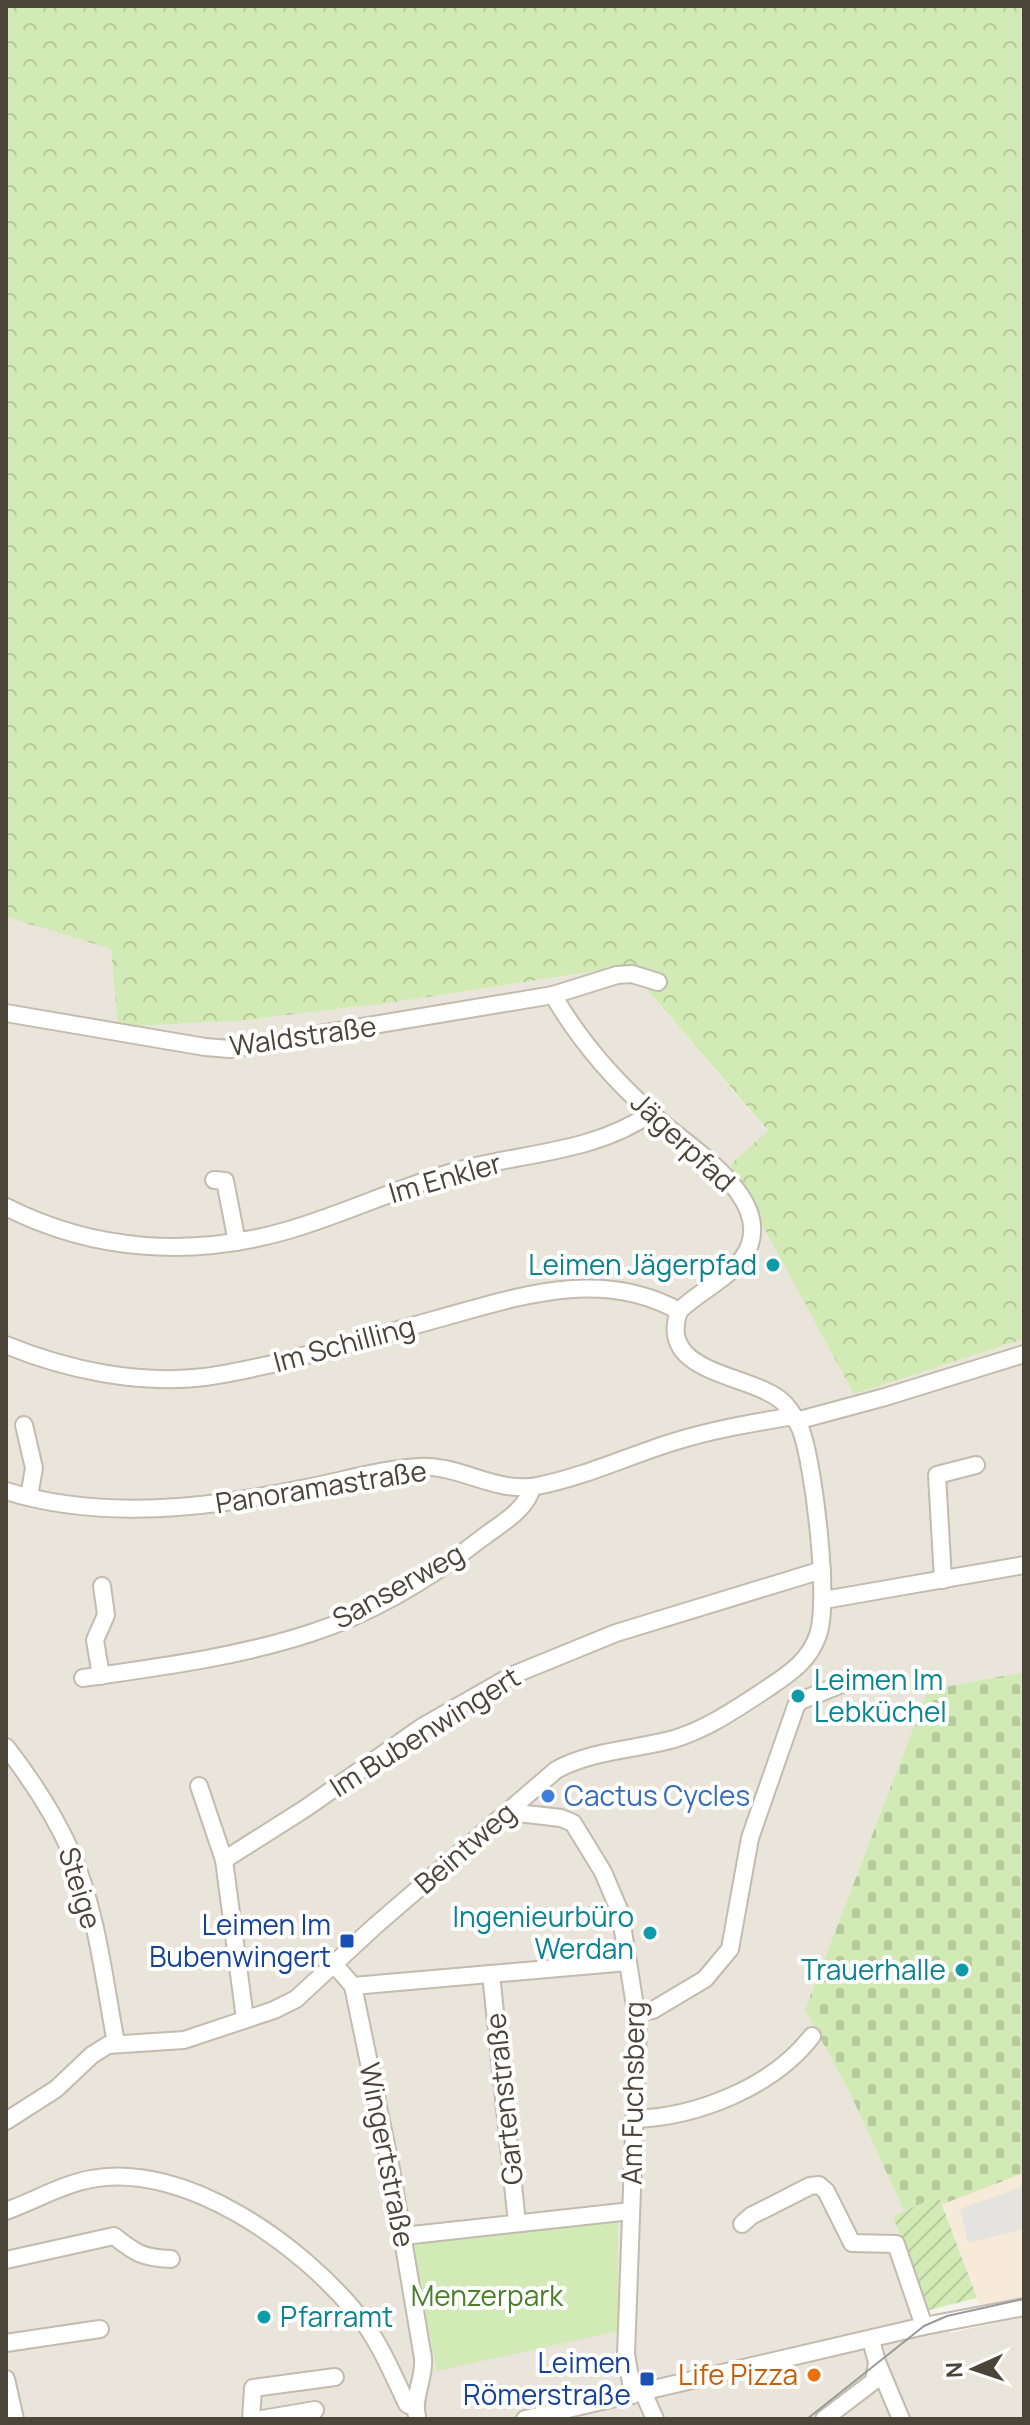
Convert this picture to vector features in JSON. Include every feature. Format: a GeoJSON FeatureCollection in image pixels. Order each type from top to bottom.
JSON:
{"type":"FeatureCollection","features":[{"type":"Feature","properties":{"kind":"street"},"geometry":{"type":"LineString","coordinates":[[553,995],[620,974],[632,974],[658,982]]}},
{"type":"Feature","properties":{"kind":"street","name":"Waldstraße"},"geometry":{"type":"LineString","coordinates":[[6,1013],[230,1049],[553,995]]}},
{"type":"Feature","properties":{"kind":"street","name":"Jägerpfad"},"geometry":{"type":"LineString","coordinates":[[553,995],[594,1054],[651,1113],[728,1180],[742,1198],[752,1222],[750,1244],[738,1263],[679,1311]]}},
{"type":"Feature","properties":{"kind":"street","name":"Im Enkler"},"geometry":{"type":"LineString","coordinates":[[6,1207],[59,1231],[118,1243],[188,1247],[237,1242],[290,1230],[445,1174],[599,1138],[651,1113]]}},
{"type":"Feature","properties":{"kind":"street"},"geometry":{"type":"LineString","coordinates":[[225,1179],[237,1242]]}},
{"type":"Feature","properties":{"kind":"street","name":"Im Schilling"},"geometry":{"type":"LineString","coordinates":[[6,1345],[29,1355],[78,1368],[133,1377],[183,1379],[272,1364],[531,1293],[578,1288],[624,1290],[654,1298],[679,1311]]}},
{"type":"Feature","properties":{"kind":"street"},"geometry":{"type":"LineString","coordinates":[[679,1311],[676,1321],[678,1338],[695,1363],[706,1370],[770,1392],[795,1419]]}},
{"type":"Feature","properties":{"kind":"street","name":"Panoramastraße"},"geometry":{"type":"LineString","coordinates":[[6,1491],[67,1504],[185,1507],[268,1496],[427,1466],[496,1485],[532,1487],[566,1479],[701,1434],[795,1419],[885,1397],[1024,1354]]}},
{"type":"Feature","properties":{"kind":"street","name":"Beintweg"},"geometry":{"type":"LineString","coordinates":[[6,2121],[56,2089],[97,2050],[116,2043],[184,2040],[274,2010],[296,1999],[545,1778],[569,1763],[595,1754],[645,1746],[690,1733],[734,1711],[790,1674],[814,1644],[822,1621],[824,1600],[808,1461],[795,1419]]}},
{"type":"Feature","properties":{"kind":"street"},"geometry":{"type":"LineString","coordinates":[[24,1425],[34,1468],[29,1497]]}},
{"type":"Feature","properties":{"kind":"street"},"geometry":{"type":"LineString","coordinates":[[943,1580],[931,1477],[976,1465]]}},
{"type":"Feature","properties":{"kind":"street","name":"Sanserweg"},"geometry":{"type":"LineString","coordinates":[[102,1586],[106,1615],[95,1640],[92,1677],[242,1651],[344,1621],[421,1580],[466,1551],[519,1509],[529,1497],[532,1487]]}},
{"type":"Feature","properties":{"kind":"street"},"geometry":{"type":"LineString","coordinates":[[824,1600],[1024,1565]]}},
{"type":"Feature","properties":{"kind":"street","name":"Im Bubenwingert"},"geometry":{"type":"LineString","coordinates":[[224,1860],[306,1808],[422,1727],[513,1675],[616,1633],[822,1570]]}},
{"type":"Feature","properties":{"kind":"street"},"geometry":{"type":"LineString","coordinates":[[638,2013],[653,2010],[705,1979],[728,1952],[746,1854],[796,1706],[800,1701],[847,1682]]}},
{"type":"Feature","properties":{"kind":"street","name":"Steige"},"geometry":{"type":"LineString","coordinates":[[6,1747],[50,1811],[76,1864],[91,1915],[116,2043]]}},
{"type":"Feature","properties":{"kind":"street"},"geometry":{"type":"LineString","coordinates":[[199,1786],[224,1860],[245,2019]]}},
{"type":"Feature","properties":{"kind":"street","name":"Am Fuchsberg"},"geometry":{"type":"LineString","coordinates":[[508,1812],[561,1818],[577,1826],[618,1904],[638,2013],[626,2354],[638,2394],[655,2419]]}},
{"type":"Feature","properties":{"kind":"street"},"geometry":{"type":"LineString","coordinates":[[334,1964],[353,1986],[628,1962]]}},
{"type":"Feature","properties":{"kind":"street","name":"Gartenstraße"},"geometry":{"type":"LineString","coordinates":[[491,1974],[517,2223]]}},
{"type":"Feature","properties":{"kind":"street","name":"Wingertstraße"},"geometry":{"type":"LineString","coordinates":[[353,1986],[403,2236],[424,2368],[416,2414]]}},
{"type":"Feature","properties":{"kind":"street"},"geometry":{"type":"LineString","coordinates":[[634,2119],[665,2117],[739,2092],[779,2068],[812,2036]]}},
{"type":"Feature","properties":{"kind":"street"},"geometry":{"type":"LineString","coordinates":[[6,2211],[88,2179],[131,2177],[167,2183],[224,2207],[294,2252],[332,2285],[368,2329],[407,2404],[416,2414]]}},
{"type":"Feature","properties":{"kind":"street"},"geometry":{"type":"LineString","coordinates":[[742,2224],[751,2216],[810,2186],[819,2185],[826,2191],[852,2243],[896,2244],[924,2326]]}},
{"type":"Feature","properties":{"kind":"street"},"geometry":{"type":"LineString","coordinates":[[403,2236],[631,2211]]}},
{"type":"Feature","properties":{"kind":"street"},"geometry":{"type":"LineString","coordinates":[[6,2260],[114,2236],[136,2254],[171,2259]]}},
{"type":"Feature","properties":{"kind":"street"},"geometry":{"type":"LineString","coordinates":[[525,2419],[924,2326],[1024,2307]]}},
{"type":"Feature","properties":{"kind":"street"},"geometry":{"type":"LineString","coordinates":[[6,2343],[100,2329]]}},
{"type":"Feature","properties":{"kind":"street"},"geometry":{"type":"LineString","coordinates":[[871,2340],[901,2419]]}},
{"type":"Feature","properties":{"kind":"street"},"geometry":{"type":"LineString","coordinates":[[824,2419],[874,2381],[877,2362]]}},
{"type":"Feature","properties":{"kind":"street"},"geometry":{"type":"LineString","coordinates":[[251,2419],[253,2388],[335,2377]]}},
{"type":"Feature","properties":{"kind":"street"},"geometry":{"type":"LineString","coordinates":[[6,2379],[15,2419]]}},
{"type":"Feature","properties":{"kind":"street"},"geometry":{"type":"LineString","coordinates":[[262,2419],[315,2410]]}},
{"type":"Feature","properties":{"kind":"shaded area"},"geometry":{"type":"Polygon","coordinates":[[[6,917],[111,949],[119,1027],[236,1021],[389,1003],[627,966],[768,1132],[854,1394],[1024,1339],[1024,1672],[928,1691],[805,2010],[850,2093],[904,2211],[893,2216],[925,2311],[951,2333],[1024,2316],[1024,2419],[6,2419],[6,917]]]}},
{"type":"Feature","properties":{"kind":"shaded area"},"geometry":{"type":"Polygon","coordinates":[[[1024,2173],[1024,2316],[987,2325],[943,2204],[1024,2173]]]}},
{"type":"Feature","properties":{"kind":"shaded area"},"geometry":{"type":"Polygon","coordinates":[[[1024,2186],[1024,2229],[968,2243],[960,2209],[1024,2186]]]}},
{"type":"Feature","properties":{"kind":"green space"},"geometry":{"type":"Polygon","coordinates":[[[6,6],[1024,6],[1024,1339],[854,1394],[730,1165],[768,1131],[627,966],[389,1003],[236,1021],[118,1027],[111,949],[6,917],[6,6]]]}},
{"type":"Feature","properties":{"kind":"green space"},"geometry":{"type":"Polygon","coordinates":[[[1024,1672],[1024,2173],[943,2204],[939,2196],[904,2211],[850,2093],[805,2010],[928,1690],[1024,1672]]]}},
{"type":"Feature","properties":{"kind":"green space"},"geometry":{"type":"Polygon","coordinates":[[[939,2196],[977,2298],[925,2311],[893,2216],[939,2196]]]}},
{"type":"Feature","properties":{"kind":"green space","name":"Menzerpark"},"geometry":{"type":"Polygon","coordinates":[[[618,2217],[618,2331],[437,2371],[411,2241],[618,2217]]]}},
{"type":"Feature","properties":{"kind":"tram line"},"geometry":{"type":"LineString","coordinates":[[807,2419],[924,2326],[947,2316],[1024,2299]]}},
{"type":"Feature","properties":{"kind":"place","name":"Leimen Jägerpfad"},"geometry":{"type":"Point","coordinates":[773,1265]}},
{"type":"Feature","properties":{"kind":"place","name":"Leimen Im Lebküchel"},"geometry":{"type":"Point","coordinates":[798,1696]}},
{"type":"Feature","properties":{"kind":"place","name":"Cactus Cycles"},"geometry":{"type":"Point","coordinates":[548,1796]}},
{"type":"Feature","properties":{"kind":"place","name":"Ingenieurbüro Werdan"},"geometry":{"type":"Point","coordinates":[650,1933]}},
{"type":"Feature","properties":{"kind":"place","name":"Leimen Im Bubenwingert"},"geometry":{"type":"Point","coordinates":[347,1941]}},
{"type":"Feature","properties":{"kind":"place","name":"Trauerhalle"},"geometry":{"type":"Point","coordinates":[962,1970]}},
{"type":"Feature","properties":{"kind":"place","name":"Pfarramt"},"geometry":{"type":"Point","coordinates":[264,2317]}},
{"type":"Feature","properties":{"kind":"place","name":"Life Pizza"},"geometry":{"type":"Point","coordinates":[814,2375]}},
{"type":"Feature","properties":{"kind":"place","name":"Leimen Römerstraße"},"geometry":{"type":"Point","coordinates":[647,2379]}}]}
